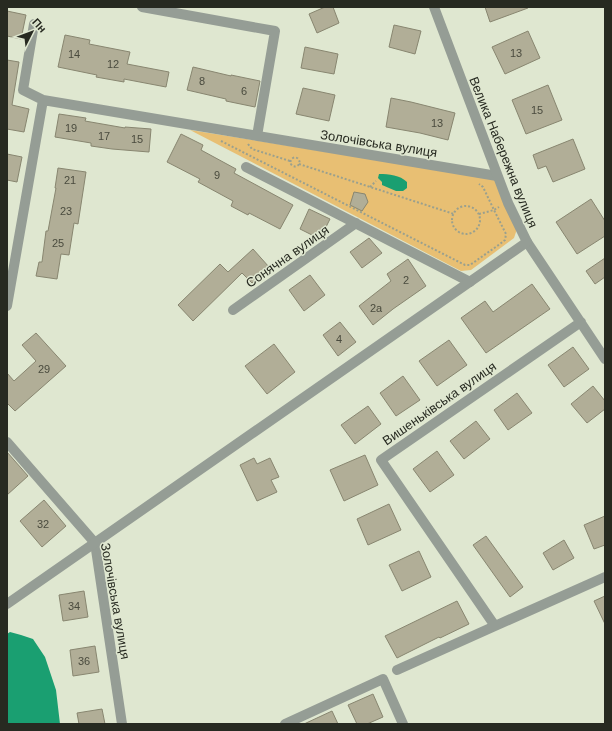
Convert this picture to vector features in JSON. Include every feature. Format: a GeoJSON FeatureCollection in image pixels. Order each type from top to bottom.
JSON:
{"type":"FeatureCollection","features":[{"type":"Feature","properties":{"kind":"street"},"geometry":{"type":"LineString","coordinates":[[142,7],[275,31],[256,140]]}},
{"type":"Feature","properties":{"kind":"street","name":"Велика Набережна вулиця"},"geometry":{"type":"LineString","coordinates":[[434,7],[508,203],[527,242],[605,359]]}},
{"type":"Feature","properties":{"kind":"street","name":"Золочівська вулиця"},"geometry":{"type":"LineString","coordinates":[[34,24],[24,90],[42,100],[256,140],[497,176]]}},
{"type":"Feature","properties":{"kind":"street"},"geometry":{"type":"LineString","coordinates":[[7,306],[42,100]]}},
{"type":"Feature","properties":{"kind":"street","name":"Сонячна вулиця"},"geometry":{"type":"LineString","coordinates":[[246,167],[470,282]]}},
{"type":"Feature","properties":{"kind":"street","name":"Сонячна вулиця"},"geometry":{"type":"LineString","coordinates":[[233,310],[356,223]]}},
{"type":"Feature","properties":{"kind":"street"},"geometry":{"type":"LineString","coordinates":[[7,604],[527,242]]}},
{"type":"Feature","properties":{"kind":"street","name":"Вишеньківська вулиця"},"geometry":{"type":"LineString","coordinates":[[495,626],[381,460],[581,322]]}},
{"type":"Feature","properties":{"kind":"street","name":"Золочівська вулиця"},"geometry":{"type":"LineString","coordinates":[[7,442],[95,543],[122,724]]}},
{"type":"Feature","properties":{"kind":"street"},"geometry":{"type":"LineString","coordinates":[[397,670],[605,576]]}},
{"type":"Feature","properties":{"kind":"street"},"geometry":{"type":"LineString","coordinates":[[285,724],[383,679],[403,724]]}},
{"type":"Feature","properties":{"kind":"path"},"geometry":{"type":"LineString","coordinates":[[215,138],[465,265],[470,265],[505,240],[506,234],[483,187],[479,184]]}},
{"type":"Feature","properties":{"kind":"path"},"geometry":{"type":"LineString","coordinates":[[256,140],[248,143],[252,149],[290,161],[290,164],[294,167],[299,164],[454,214]]}},
{"type":"Feature","properties":{"kind":"path"},"geometry":{"type":"LineString","coordinates":[[290,161],[296,158],[299,161],[299,164]]}},
{"type":"Feature","properties":{"kind":"path"},"geometry":{"type":"LineString","coordinates":[[370,187],[376,181]]}},
{"type":"Feature","properties":{"kind":"path"},"geometry":{"type":"LineString","coordinates":[[479,214],[494,210],[508,203]]}},
{"type":"Feature","properties":{"kind":"path"},"geometry":{"type":"LineString","coordinates":[[464,206],[473,207],[479,214],[480,223],[478,227],[467,233],[458,230],[453,223],[456,210],[464,206]]}},
{"type":"Feature","properties":{"kind":"shaded area"},"geometry":{"type":"Polygon","coordinates":[[[190,130],[495,179],[517,229],[514,238],[471,270],[461,271],[190,130]]]}},
{"type":"Feature","properties":{"kind":"shaded area"},"geometry":{"type":"Polygon","coordinates":[[[379,174],[398,176],[407,182],[407,188],[403,191],[396,191],[382,185],[382,182],[378,178],[379,174]]]}},
{"type":"Feature","properties":{"kind":"shaded area"},"geometry":{"type":"Polygon","coordinates":[[[10,632],[33,639],[45,657],[56,690],[60,724],[7,724],[7,634],[10,632]]]}},
{"type":"Feature","properties":{"kind":"building"},"geometry":{"type":"Polygon","coordinates":[[[325,7],[333,7],[339,23],[317,33],[309,14],[325,7]]]}},
{"type":"Feature","properties":{"kind":"building"},"geometry":{"type":"Polygon","coordinates":[[[485,7],[528,7],[528,8],[490,22],[485,7]]]}},
{"type":"Feature","properties":{"kind":"building"},"geometry":{"type":"Polygon","coordinates":[[[7,11],[26,15],[21,39],[7,36],[7,11]]]}},
{"type":"Feature","properties":{"kind":"building"},"geometry":{"type":"Polygon","coordinates":[[[394,25],[421,31],[415,54],[389,47],[394,25]]]}},
{"type":"Feature","properties":{"kind":"building"},"geometry":{"type":"Polygon","coordinates":[[[528,31],[540,58],[505,74],[492,47],[528,31]]]}},
{"type":"Feature","properties":{"kind":"building"},"geometry":{"type":"Polygon","coordinates":[[[65,35],[90,40],[89,44],[130,52],[127,64],[169,72],[166,87],[124,79],[124,82],[96,77],[97,75],[58,67],[65,35]]]}},
{"type":"Feature","properties":{"kind":"building"},"geometry":{"type":"Polygon","coordinates":[[[305,47],[338,54],[334,74],[301,68],[305,47]]]}},
{"type":"Feature","properties":{"kind":"building"},"geometry":{"type":"Polygon","coordinates":[[[7,60],[19,62],[12,105],[29,109],[24,132],[7,129],[7,60]]]}},
{"type":"Feature","properties":{"kind":"building"},"geometry":{"type":"Polygon","coordinates":[[[193,67],[260,81],[255,107],[226,101],[226,99],[187,90],[193,67]]]}},
{"type":"Feature","properties":{"kind":"building"},"geometry":{"type":"Polygon","coordinates":[[[548,85],[562,120],[526,134],[512,100],[548,85]]]}},
{"type":"Feature","properties":{"kind":"building"},"geometry":{"type":"Polygon","coordinates":[[[303,88],[335,95],[329,121],[296,114],[303,88]]]}},
{"type":"Feature","properties":{"kind":"building"},"geometry":{"type":"Polygon","coordinates":[[[391,98],[455,113],[448,140],[386,127],[391,98]]]}},
{"type":"Feature","properties":{"kind":"building"},"geometry":{"type":"Polygon","coordinates":[[[59,114],[86,118],[85,121],[125,128],[151,129],[149,152],[91,146],[91,143],[55,137],[59,114]]]}},
{"type":"Feature","properties":{"kind":"building"},"geometry":{"type":"Polygon","coordinates":[[[181,134],[203,145],[201,150],[236,169],[234,173],[293,205],[280,229],[249,213],[248,215],[231,206],[233,201],[198,182],[200,179],[167,162],[181,134]]]}},
{"type":"Feature","properties":{"kind":"building"},"geometry":{"type":"Polygon","coordinates":[[[573,139],[585,169],[553,182],[546,166],[538,169],[533,155],[573,139]]]}},
{"type":"Feature","properties":{"kind":"building"},"geometry":{"type":"Polygon","coordinates":[[[7,154],[22,157],[17,182],[7,180],[7,154]]]}},
{"type":"Feature","properties":{"kind":"building"},"geometry":{"type":"Polygon","coordinates":[[[58,168],[86,172],[78,224],[74,223],[69,255],[61,254],[57,279],[36,276],[39,262],[42,262],[46,231],[48,231],[56,188],[58,168]]]}},
{"type":"Feature","properties":{"kind":"building"},"geometry":{"type":"Polygon","coordinates":[[[354,192],[365,194],[368,202],[362,211],[350,205],[354,192]]]}},
{"type":"Feature","properties":{"kind":"building"},"geometry":{"type":"Polygon","coordinates":[[[591,199],[605,221],[605,236],[577,254],[556,222],[591,199]]]}},
{"type":"Feature","properties":{"kind":"building"},"geometry":{"type":"Polygon","coordinates":[[[309,209],[330,219],[320,239],[300,229],[309,209]]]}},
{"type":"Feature","properties":{"kind":"building"},"geometry":{"type":"Polygon","coordinates":[[[369,238],[382,253],[362,268],[350,252],[369,238]]]}},
{"type":"Feature","properties":{"kind":"building"},"geometry":{"type":"Polygon","coordinates":[[[253,249],[269,267],[252,283],[242,273],[193,321],[178,305],[220,264],[228,272],[253,249]]]}},
{"type":"Feature","properties":{"kind":"building"},"geometry":{"type":"Polygon","coordinates":[[[605,258],[605,277],[595,284],[586,271],[605,258]]]}},
{"type":"Feature","properties":{"kind":"building"},"geometry":{"type":"Polygon","coordinates":[[[408,259],[426,286],[373,325],[359,306],[391,281],[387,274],[408,259]]]}},
{"type":"Feature","properties":{"kind":"building"},"geometry":{"type":"Polygon","coordinates":[[[310,275],[325,295],[304,311],[289,290],[310,275]]]}},
{"type":"Feature","properties":{"kind":"building"},"geometry":{"type":"Polygon","coordinates":[[[532,284],[550,309],[486,353],[461,318],[485,301],[493,312],[532,284]]]}},
{"type":"Feature","properties":{"kind":"building"},"geometry":{"type":"Polygon","coordinates":[[[340,322],[356,342],[338,356],[323,335],[340,322]]]}},
{"type":"Feature","properties":{"kind":"building"},"geometry":{"type":"Polygon","coordinates":[[[36,333],[66,366],[15,411],[7,403],[7,373],[14,381],[36,361],[22,345],[36,333]]]}},
{"type":"Feature","properties":{"kind":"building"},"geometry":{"type":"Polygon","coordinates":[[[449,340],[467,365],[437,386],[419,361],[449,340]]]}},
{"type":"Feature","properties":{"kind":"building"},"geometry":{"type":"Polygon","coordinates":[[[274,344],[295,372],[267,394],[245,366],[274,344]]]}},
{"type":"Feature","properties":{"kind":"building"},"geometry":{"type":"Polygon","coordinates":[[[573,347],[589,369],[564,387],[548,365],[573,347]]]}},
{"type":"Feature","properties":{"kind":"building"},"geometry":{"type":"Polygon","coordinates":[[[403,376],[420,400],[396,416],[380,393],[403,376]]]}},
{"type":"Feature","properties":{"kind":"building"},"geometry":{"type":"Polygon","coordinates":[[[593,386],[605,401],[605,409],[587,423],[571,404],[593,386]]]}},
{"type":"Feature","properties":{"kind":"building"},"geometry":{"type":"Polygon","coordinates":[[[517,393],[532,413],[508,430],[494,410],[517,393]]]}},
{"type":"Feature","properties":{"kind":"building"},"geometry":{"type":"Polygon","coordinates":[[[368,406],[381,424],[355,444],[341,425],[368,406]]]}},
{"type":"Feature","properties":{"kind":"building"},"geometry":{"type":"Polygon","coordinates":[[[476,421],[490,439],[464,459],[450,441],[476,421]]]}},
{"type":"Feature","properties":{"kind":"building"},"geometry":{"type":"Polygon","coordinates":[[[437,451],[454,475],[430,492],[413,469],[437,451]]]}},
{"type":"Feature","properties":{"kind":"building"},"geometry":{"type":"Polygon","coordinates":[[[7,452],[28,476],[7,495],[7,452]]]}},
{"type":"Feature","properties":{"kind":"building"},"geometry":{"type":"Polygon","coordinates":[[[365,455],[378,485],[344,501],[330,470],[365,455]]]}},
{"type":"Feature","properties":{"kind":"building"},"geometry":{"type":"Polygon","coordinates":[[[254,458],[257,464],[270,458],[279,477],[271,480],[277,492],[257,501],[240,465],[254,458]]]}},
{"type":"Feature","properties":{"kind":"building"},"geometry":{"type":"Polygon","coordinates":[[[44,500],[66,526],[42,547],[20,521],[44,500]]]}},
{"type":"Feature","properties":{"kind":"building"},"geometry":{"type":"Polygon","coordinates":[[[389,504],[401,530],[368,545],[357,519],[389,504]]]}},
{"type":"Feature","properties":{"kind":"building"},"geometry":{"type":"Polygon","coordinates":[[[605,516],[605,545],[594,549],[584,525],[605,516]]]}},
{"type":"Feature","properties":{"kind":"building"},"geometry":{"type":"Polygon","coordinates":[[[486,536],[523,587],[510,597],[473,545],[486,536]]]}},
{"type":"Feature","properties":{"kind":"building"},"geometry":{"type":"Polygon","coordinates":[[[564,540],[574,558],[553,570],[543,553],[564,540]]]}},
{"type":"Feature","properties":{"kind":"building"},"geometry":{"type":"Polygon","coordinates":[[[419,551],[431,577],[402,591],[389,565],[419,551]]]}},
{"type":"Feature","properties":{"kind":"building"},"geometry":{"type":"Polygon","coordinates":[[[84,591],[88,617],[63,621],[59,595],[84,591]]]}},
{"type":"Feature","properties":{"kind":"building"},"geometry":{"type":"Polygon","coordinates":[[[605,596],[605,624],[594,601],[605,596]]]}},
{"type":"Feature","properties":{"kind":"building"},"geometry":{"type":"Polygon","coordinates":[[[457,601],[469,624],[397,658],[385,636],[457,601]]]}},
{"type":"Feature","properties":{"kind":"building"},"geometry":{"type":"Polygon","coordinates":[[[95,646],[99,672],[73,676],[70,650],[95,646]]]}},
{"type":"Feature","properties":{"kind":"building"},"geometry":{"type":"Polygon","coordinates":[[[373,694],[383,717],[367,724],[357,724],[348,705],[373,694]]]}},
{"type":"Feature","properties":{"kind":"building"},"geometry":{"type":"Polygon","coordinates":[[[102,709],[105,724],[79,724],[77,713],[102,709]]]}},
{"type":"Feature","properties":{"kind":"building"},"geometry":{"type":"Polygon","coordinates":[[[332,711],[338,724],[304,724],[332,711]]]}}]}
